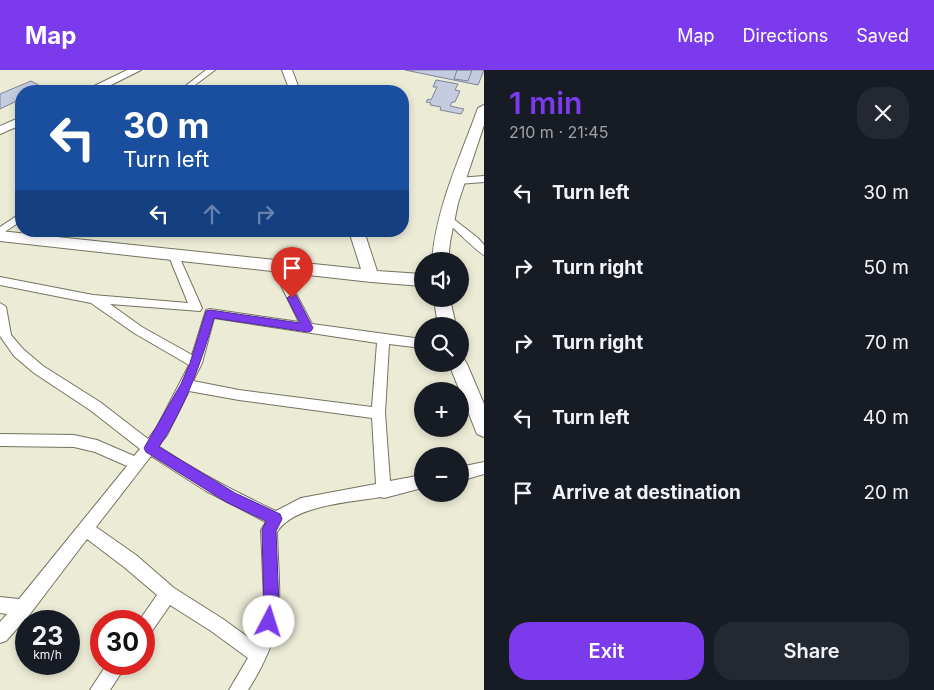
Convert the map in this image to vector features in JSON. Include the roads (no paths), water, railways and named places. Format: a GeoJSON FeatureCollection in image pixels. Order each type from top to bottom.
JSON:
{"type":"FeatureCollection","features":[{"type":"Feature","properties":{"kind":"street"},"geometry":{"type":"LineString","coordinates":[[103,85],[136,70]]}},
{"type":"Feature","properties":{"kind":"street"},"geometry":{"type":"LineString","coordinates":[[192,85],[211,70]]}},
{"type":"Feature","properties":{"kind":"street"},"geometry":{"type":"LineString","coordinates":[[287,70],[293,85]]}},
{"type":"Feature","properties":{"kind":"street"},"geometry":{"type":"LineString","coordinates":[[441,252],[447,216],[484,108]]}},
{"type":"Feature","properties":{"kind":"street"},"geometry":{"type":"LineString","coordinates":[[0,130],[15,124]]}},
{"type":"Feature","properties":{"kind":"street"},"geometry":{"type":"LineString","coordinates":[[458,181],[484,179]]}},
{"type":"Feature","properties":{"kind":"street"},"geometry":{"type":"LineString","coordinates":[[447,216],[474,240],[484,252]]}},
{"type":"Feature","properties":{"kind":"street"},"geometry":{"type":"LineString","coordinates":[[0,232],[15,221]]}},
{"type":"Feature","properties":{"kind":"street"},"geometry":{"type":"LineString","coordinates":[[0,236],[277,267],[414,279]]}},
{"type":"Feature","properties":{"kind":"street"},"geometry":{"type":"LineString","coordinates":[[358,237],[371,276]]}},
{"type":"Feature","properties":{"kind":"street"},"geometry":{"type":"LineString","coordinates":[[173,254],[196,308]]}},
{"type":"Feature","properties":{"kind":"street"},"geometry":{"type":"LineString","coordinates":[[277,267],[308,328]]}},
{"type":"Feature","properties":{"kind":"street"},"geometry":{"type":"LineString","coordinates":[[0,281],[93,299],[196,308],[210,313],[414,342]]}},
{"type":"Feature","properties":{"kind":"street"},"geometry":{"type":"LineString","coordinates":[[93,299],[138,330],[196,363]]}},
{"type":"Feature","properties":{"kind":"street"},"geometry":{"type":"LineString","coordinates":[[0,307],[8,341],[20,354],[150,448],[230,498],[276,519]]}},
{"type":"Feature","properties":{"kind":"street"},"geometry":{"type":"LineString","coordinates":[[0,635],[24,608],[162,431],[196,363],[210,313]]}},
{"type":"Feature","properties":{"kind":"street"},"geometry":{"type":"LineString","coordinates":[[383,339],[378,413],[384,491]]}},
{"type":"Feature","properties":{"kind":"street"},"geometry":{"type":"LineString","coordinates":[[461,372],[484,428]]}},
{"type":"Feature","properties":{"kind":"street"},"geometry":{"type":"LineString","coordinates":[[186,385],[239,395],[378,413]]}},
{"type":"Feature","properties":{"kind":"street"},"geometry":{"type":"LineString","coordinates":[[0,440],[74,441],[97,446],[136,463]]}},
{"type":"Feature","properties":{"kind":"street"},"geometry":{"type":"LineString","coordinates":[[469,472],[484,468]]}},
{"type":"Feature","properties":{"kind":"street"},"geometry":{"type":"LineString","coordinates":[[238,690],[259,656],[267,638],[272,607],[269,530],[276,519],[300,506],[414,484]]}},
{"type":"Feature","properties":{"kind":"street"},"geometry":{"type":"LineString","coordinates":[[86,529],[130,561],[168,594],[217,625],[259,656]]}},
{"type":"Feature","properties":{"kind":"street"},"geometry":{"type":"LineString","coordinates":[[155,612],[168,594]]}},
{"type":"Feature","properties":{"kind":"street"},"geometry":{"type":"LineString","coordinates":[[0,605],[24,608]]}},
{"type":"Feature","properties":{"kind":"street"},"geometry":{"type":"LineString","coordinates":[[99,690],[110,675]]}}]}
